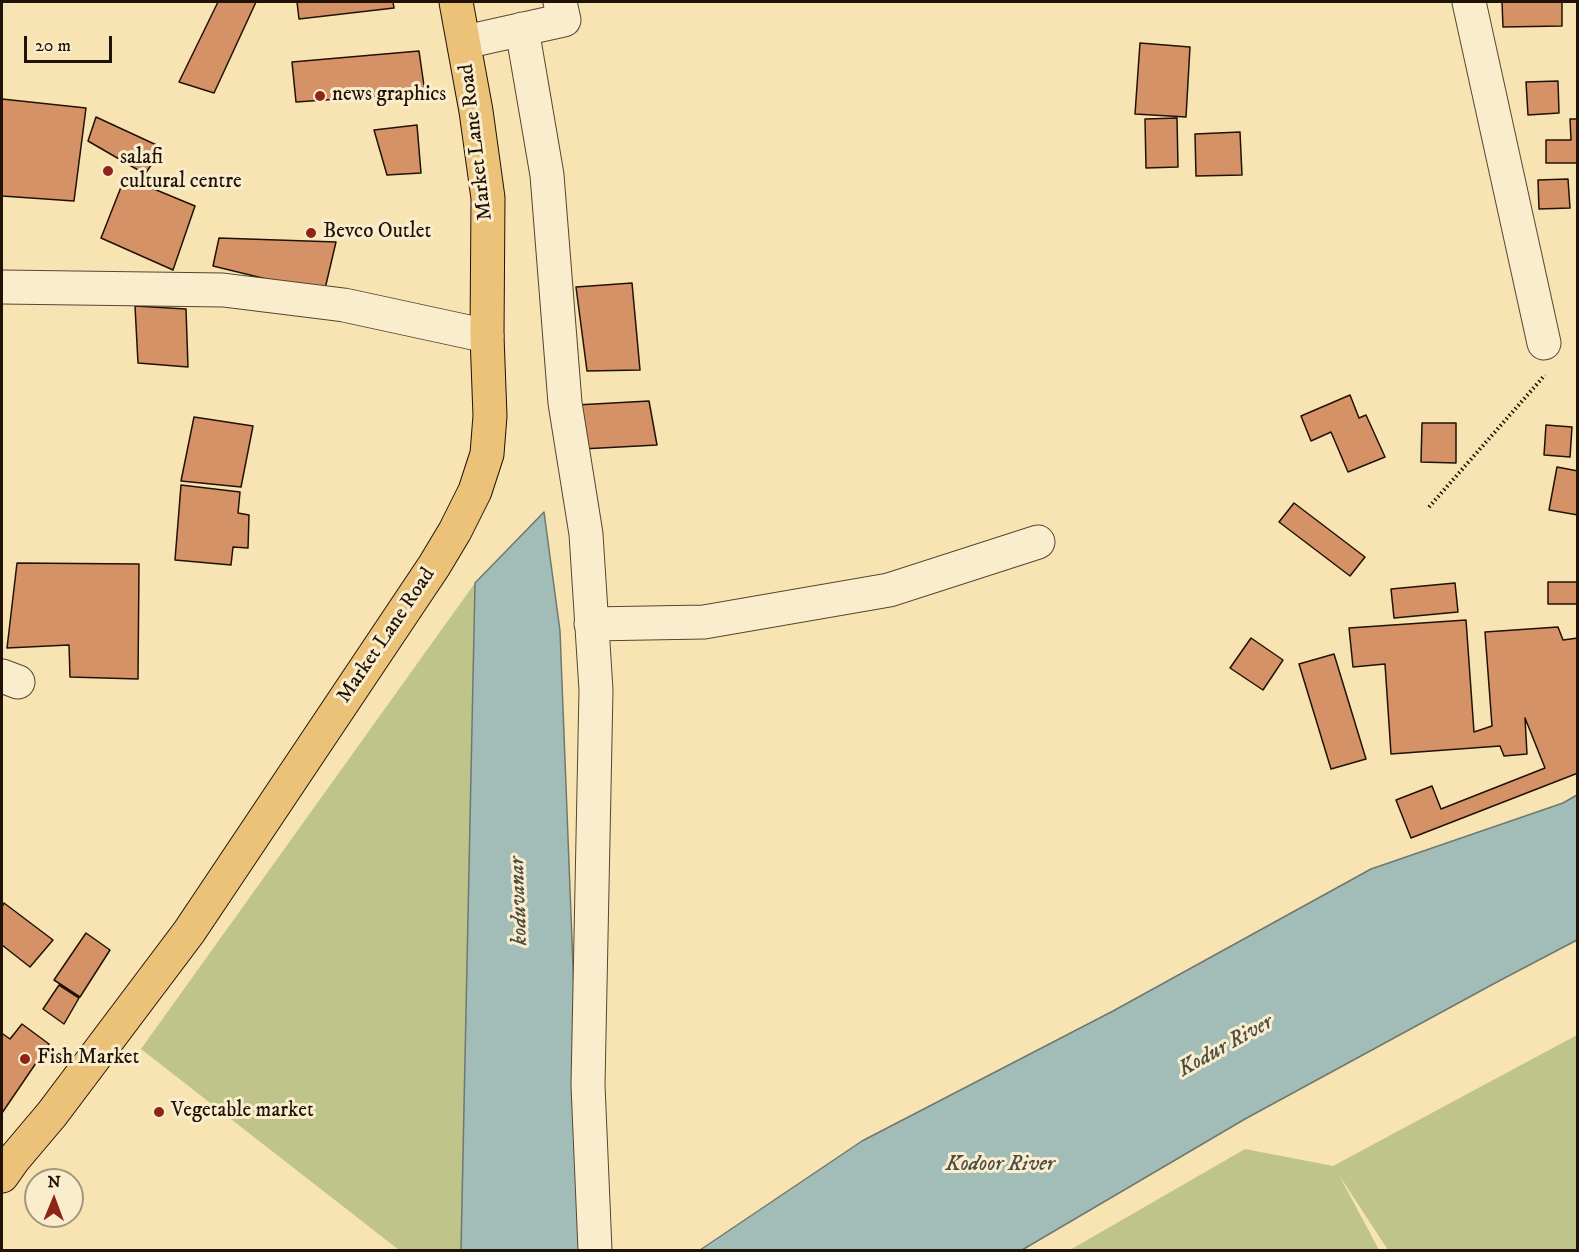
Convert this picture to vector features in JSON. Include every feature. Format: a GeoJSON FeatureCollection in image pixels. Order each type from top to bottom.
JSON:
{"type":"FeatureCollection","features":[{"type":"Feature","properties":{"kind":"main road","name":"Market Lane Road"},"geometry":{"type":"LineString","coordinates":[[2,1176],[52,1114],[189,932],[434,566],[475,491],[487,454],[490,416],[487,336],[488,198],[465,42],[456,2]]}},
{"type":"Feature","properties":{"kind":"street"},"geometry":{"type":"LineString","coordinates":[[465,42],[564,20],[560,2]]}},
{"type":"Feature","properties":{"kind":"street"},"geometry":{"type":"LineString","coordinates":[[1469,2],[1544,343]]}},
{"type":"Feature","properties":{"kind":"street"},"geometry":{"type":"LineString","coordinates":[[522,29],[547,175],[565,403],[586,534],[596,690],[588,1085],[595,1251]]}},
{"type":"Feature","properties":{"kind":"street"},"geometry":{"type":"LineString","coordinates":[[2,287],[223,290],[344,305],[487,336]]}},
{"type":"Feature","properties":{"kind":"street"},"geometry":{"type":"LineString","coordinates":[[591,624],[704,622],[888,590],[1038,542]]}},
{"type":"Feature","properties":{"kind":"path"},"geometry":{"type":"LineString","coordinates":[[1429,507],[1545,375],[1544,343]]}},
{"type":"Feature","properties":{"kind":"green space"},"geometry":{"type":"Polygon","coordinates":[[[475,583],[461,1250],[399,1250],[141,1049],[475,583]]]}},
{"type":"Feature","properties":{"kind":"green space"},"geometry":{"type":"Polygon","coordinates":[[[1577,1035],[1577,1250],[1388,1250],[1339,1175],[1379,1250],[1070,1250],[1245,1149],[1333,1166],[1577,1035]]]}},
{"type":"Feature","properties":{"kind":"water","name":"koduvanar"},"geometry":{"type":"Polygon","coordinates":[[[544,512],[560,631],[584,1250],[461,1250],[475,583],[544,512]]]}},
{"type":"Feature","properties":{"kind":"water","name":"Kodoor River"},"geometry":{"type":"Polygon","coordinates":[[[1577,795],[1577,940],[1245,1119],[1022,1250],[700,1250],[862,1141],[1113,1011],[1371,869],[1563,803],[1577,795]]]}},
{"type":"Feature","properties":{"kind":"building"},"geometry":{"type":"Polygon","coordinates":[[[218,2],[256,2],[214,93],[179,82],[218,2]]]}},
{"type":"Feature","properties":{"kind":"building"},"geometry":{"type":"Polygon","coordinates":[[[297,2],[393,2],[394,8],[299,19],[297,2]]]}},
{"type":"Feature","properties":{"kind":"building"},"geometry":{"type":"Polygon","coordinates":[[[1502,2],[1562,2],[1562,26],[1503,27],[1502,2]]]}},
{"type":"Feature","properties":{"kind":"building"},"geometry":{"type":"Polygon","coordinates":[[[1140,43],[1190,47],[1186,117],[1135,114],[1140,43]]]}},
{"type":"Feature","properties":{"kind":"building"},"geometry":{"type":"Polygon","coordinates":[[[419,51],[425,93],[296,102],[292,62],[419,51]]]}},
{"type":"Feature","properties":{"kind":"building"},"geometry":{"type":"Polygon","coordinates":[[[1558,81],[1559,113],[1528,115],[1526,82],[1558,81]]]}},
{"type":"Feature","properties":{"kind":"building"},"geometry":{"type":"Polygon","coordinates":[[[2,99],[86,108],[74,201],[2,196],[2,99]]]}},
{"type":"Feature","properties":{"kind":"building"},"geometry":{"type":"Polygon","coordinates":[[[96,117],[163,148],[145,174],[88,141],[96,117]]]}},
{"type":"Feature","properties":{"kind":"building"},"geometry":{"type":"Polygon","coordinates":[[[1177,118],[1178,167],[1146,168],[1145,119],[1177,118]]]}},
{"type":"Feature","properties":{"kind":"building"},"geometry":{"type":"Polygon","coordinates":[[[1570,119],[1578,119],[1578,163],[1546,163],[1546,140],[1571,140],[1570,119]]]}},
{"type":"Feature","properties":{"kind":"building"},"geometry":{"type":"Polygon","coordinates":[[[417,125],[421,173],[387,175],[374,130],[417,125]]]}},
{"type":"Feature","properties":{"kind":"building"},"geometry":{"type":"Polygon","coordinates":[[[1240,132],[1242,175],[1196,176],[1195,134],[1240,132]]]}},
{"type":"Feature","properties":{"kind":"building"},"geometry":{"type":"Polygon","coordinates":[[[125,177],[195,206],[173,270],[101,238],[125,177]]]}},
{"type":"Feature","properties":{"kind":"building"},"geometry":{"type":"Polygon","coordinates":[[[1568,179],[1570,208],[1539,209],[1538,180],[1568,179]]]}},
{"type":"Feature","properties":{"kind":"building"},"geometry":{"type":"Polygon","coordinates":[[[219,238],[336,242],[324,293],[213,266],[219,238]]]}},
{"type":"Feature","properties":{"kind":"building"},"geometry":{"type":"Polygon","coordinates":[[[632,283],[640,370],[587,371],[576,287],[632,283]]]}},
{"type":"Feature","properties":{"kind":"building"},"geometry":{"type":"Polygon","coordinates":[[[135,306],[186,309],[188,367],[138,363],[135,306]]]}},
{"type":"Feature","properties":{"kind":"building"},"geometry":{"type":"Polygon","coordinates":[[[1350,395],[1359,418],[1366,415],[1385,457],[1348,472],[1331,432],[1311,441],[1301,416],[1350,395]]]}},
{"type":"Feature","properties":{"kind":"building"},"geometry":{"type":"Polygon","coordinates":[[[649,401],[657,445],[582,449],[576,405],[649,401]]]}},
{"type":"Feature","properties":{"kind":"building"},"geometry":{"type":"Polygon","coordinates":[[[194,417],[253,426],[241,487],[181,481],[194,417]]]}},
{"type":"Feature","properties":{"kind":"building"},"geometry":{"type":"Polygon","coordinates":[[[1422,423],[1456,423],[1456,463],[1421,462],[1422,423]]]}},
{"type":"Feature","properties":{"kind":"building"},"geometry":{"type":"Polygon","coordinates":[[[1546,425],[1572,427],[1570,457],[1544,455],[1546,425]]]}},
{"type":"Feature","properties":{"kind":"building"},"geometry":{"type":"Polygon","coordinates":[[[1557,467],[1578,471],[1578,515],[1549,510],[1557,467]]]}},
{"type":"Feature","properties":{"kind":"building"},"geometry":{"type":"Polygon","coordinates":[[[181,485],[240,492],[238,513],[249,515],[248,548],[233,547],[231,565],[175,560],[181,485]]]}},
{"type":"Feature","properties":{"kind":"building"},"geometry":{"type":"Polygon","coordinates":[[[1294,503],[1365,557],[1350,576],[1279,522],[1294,503]]]}},
{"type":"Feature","properties":{"kind":"building"},"geometry":{"type":"Polygon","coordinates":[[[17,563],[139,564],[138,679],[70,677],[69,645],[7,648],[17,563]]]}},
{"type":"Feature","properties":{"kind":"building"},"geometry":{"type":"Polygon","coordinates":[[[1548,582],[1578,582],[1578,604],[1548,604],[1548,582]]]}},
{"type":"Feature","properties":{"kind":"building"},"geometry":{"type":"Polygon","coordinates":[[[1455,583],[1458,612],[1394,618],[1391,589],[1455,583]]]}},
{"type":"Feature","properties":{"kind":"building"},"geometry":{"type":"Polygon","coordinates":[[[1466,620],[1474,732],[1492,726],[1485,632],[1558,627],[1563,640],[1578,638],[1578,773],[1411,838],[1396,800],[1432,786],[1441,809],[1545,768],[1525,718],[1527,754],[1504,756],[1500,746],[1391,754],[1385,664],[1353,667],[1349,628],[1466,620]]]}},
{"type":"Feature","properties":{"kind":"building"},"geometry":{"type":"Polygon","coordinates":[[[1251,638],[1283,660],[1263,690],[1230,668],[1251,638]]]}},
{"type":"Feature","properties":{"kind":"building"},"geometry":{"type":"Polygon","coordinates":[[[1334,654],[1366,759],[1331,769],[1299,664],[1334,654]]]}},
{"type":"Feature","properties":{"kind":"building"},"geometry":{"type":"Polygon","coordinates":[[[4,903],[53,940],[30,967],[2,945],[2,907],[4,903]]]}},
{"type":"Feature","properties":{"kind":"building"},"geometry":{"type":"Polygon","coordinates":[[[86,933],[110,950],[80,997],[54,980],[86,933]]]}},
{"type":"Feature","properties":{"kind":"building"},"geometry":{"type":"Polygon","coordinates":[[[59,985],[79,998],[64,1024],[43,1009],[59,985]]]}},
{"type":"Feature","properties":{"kind":"building"},"geometry":{"type":"Polygon","coordinates":[[[22,1024],[49,1044],[2,1113],[2,1035],[10,1039],[22,1024]]]}},
{"type":"Feature","properties":{"kind":"place","name":"news graphics"},"geometry":{"type":"Point","coordinates":[320,96]}},
{"type":"Feature","properties":{"kind":"place","name":"salafi cultural centre"},"geometry":{"type":"Point","coordinates":[108,171]}},
{"type":"Feature","properties":{"kind":"place","name":"Bevco Outlet"},"geometry":{"type":"Point","coordinates":[311,233]}},
{"type":"Feature","properties":{"kind":"place","name":"Fish Market"},"geometry":{"type":"Point","coordinates":[25,1059]}},
{"type":"Feature","properties":{"kind":"place","name":"Vegetable market"},"geometry":{"type":"Point","coordinates":[159,1112]}},
{"type":"Feature","properties":{"kind":"water label","name":"Kodur River"},"geometry":{"type":"Point","coordinates":[1226,1047]}}]}
